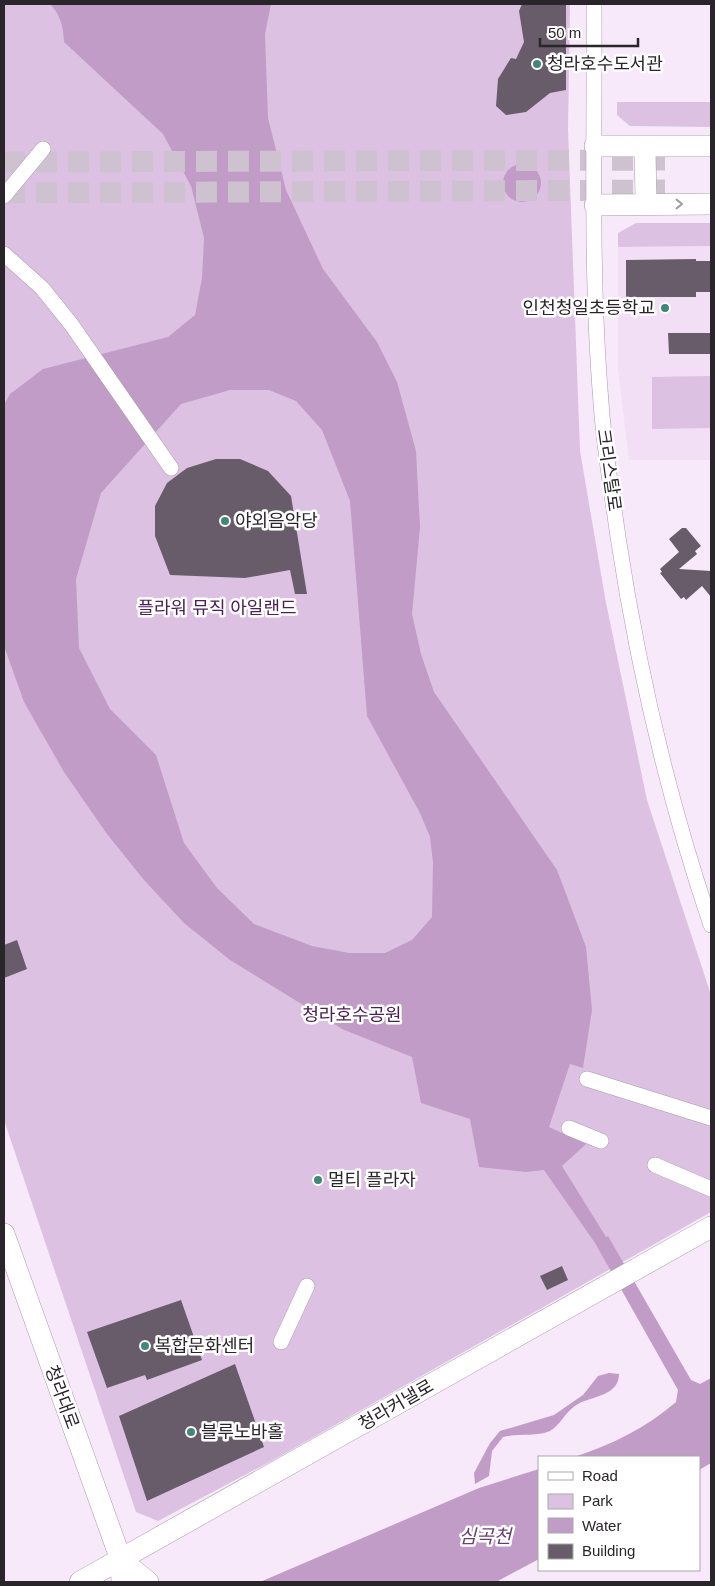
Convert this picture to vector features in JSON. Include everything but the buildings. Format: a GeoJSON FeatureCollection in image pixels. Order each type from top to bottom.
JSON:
{"type":"FeatureCollection","features":[{"type":"Feature","properties":{"kind":"street","name":"크리스탈로"},"geometry":{"type":"LineString","coordinates":[[594,4],[601,406],[625,582],[658,744],[682,833],[711,925]]}},
{"type":"Feature","properties":{"kind":"street"},"geometry":{"type":"LineString","coordinates":[[595,146],[711,146]]}},
{"type":"Feature","properties":{"kind":"street"},"geometry":{"type":"LineString","coordinates":[[649,146],[645,152],[646,198],[650,204]]}},
{"type":"Feature","properties":{"kind":"street"},"geometry":{"type":"LineString","coordinates":[[4,196],[43,150]]}},
{"type":"Feature","properties":{"kind":"street"},"geometry":{"type":"LineString","coordinates":[[676,160],[711,160]]}},
{"type":"Feature","properties":{"kind":"street"},"geometry":{"type":"LineString","coordinates":[[676,190],[711,189]]}},
{"type":"Feature","properties":{"kind":"street"},"geometry":{"type":"LineString","coordinates":[[596,205],[711,204]]}},
{"type":"Feature","properties":{"kind":"street"},"geometry":{"type":"LineString","coordinates":[[4,254],[42,288],[70,324],[170,468]]}},
{"type":"Feature","properties":{"kind":"street"},"geometry":{"type":"LineString","coordinates":[[587,1078],[711,1118]]}},
{"type":"Feature","properties":{"kind":"street"},"geometry":{"type":"LineString","coordinates":[[569,1128],[601,1141]]}},
{"type":"Feature","properties":{"kind":"street"},"geometry":{"type":"LineString","coordinates":[[654,1165],[711,1189]]}},
{"type":"Feature","properties":{"kind":"street","name":"청라커낼로"},"geometry":{"type":"LineString","coordinates":[[80,1582],[711,1227]]}},
{"type":"Feature","properties":{"kind":"street","name":"청라대로"},"geometry":{"type":"LineString","coordinates":[[4,1234],[121,1560]]}},
{"type":"Feature","properties":{"kind":"street"},"geometry":{"type":"LineString","coordinates":[[281,1342],[307,1286]]}},
{"type":"Feature","properties":{"kind":"street"},"geometry":{"type":"LineString","coordinates":[[121,1560],[122,1582]]}},
{"type":"Feature","properties":{"kind":"street"},"geometry":{"type":"LineString","coordinates":[[121,1560],[148,1582]]}},
{"type":"Feature","properties":{"kind":"shaded area","name":"인천청일초등학교"},"geometry":{"type":"Polygon","coordinates":[[[711,246],[711,460],[629,460],[618,369],[618,247],[711,246]]]}},
{"type":"Feature","properties":{"kind":"green space","name":"청라호수공원"},"geometry":{"type":"Polygon","coordinates":[[[4,4],[570,4],[568,129],[580,451],[606,603],[647,800],[711,995],[711,1212],[275,1459],[158,1521],[136,1512],[4,1120],[4,4]]]}},
{"type":"Feature","properties":{"kind":"green space"},"geometry":{"type":"Polygon","coordinates":[[[617,102],[711,102],[711,127],[630,126],[617,115],[617,102]]]}},
{"type":"Feature","properties":{"kind":"green space"},"geometry":{"type":"Polygon","coordinates":[[[636,223],[711,223],[711,246],[618,247],[618,233],[636,223]]]}},
{"type":"Feature","properties":{"kind":"green space"},"geometry":{"type":"Polygon","coordinates":[[[711,376],[711,428],[652,429],[652,377],[711,376]]]}},
{"type":"Feature","properties":{"kind":"water"},"geometry":{"type":"Polygon","coordinates":[[[50,4],[271,4],[265,34],[268,118],[286,190],[323,269],[377,342],[397,382],[416,451],[420,527],[412,614],[421,654],[434,692],[557,870],[586,947],[592,1010],[583,1068],[570,1064],[549,1127],[586,1144],[562,1166],[606,1237],[608,1236],[691,1380],[700,1384],[711,1378],[711,1463],[700,1469],[700,1456],[577,1456],[615,1441],[653,1420],[676,1402],[678,1390],[595,1243],[544,1170],[526,1172],[479,1167],[470,1119],[421,1103],[412,1057],[342,1029],[230,960],[184,923],[144,880],[107,834],[64,772],[24,702],[4,646],[4,405],[10,394],[43,369],[168,337],[195,315],[202,278],[204,238],[191,186],[163,134],[64,42],[61,22],[57,12],[50,4]],[[230,390],[181,404],[101,493],[76,579],[79,648],[110,709],[156,755],[184,843],[217,888],[254,924],[312,946],[349,953],[385,953],[412,940],[432,917],[433,862],[430,837],[420,813],[367,716],[350,501],[322,430],[296,401],[269,390],[230,390]]]}},
{"type":"Feature","properties":{"kind":"water"},"geometry":{"type":"Polygon","coordinates":[[[522,164],[535,170],[541,183],[535,196],[522,202],[509,196],[503,183],[509,170],[522,164]]]}},
{"type":"Feature","properties":{"kind":"water"},"geometry":{"type":"Polygon","coordinates":[[[609,1373],[619,1374],[615,1387],[574,1407],[550,1431],[539,1434],[503,1437],[492,1451],[489,1476],[475,1484],[474,1473],[490,1443],[500,1431],[554,1415],[583,1395],[598,1376],[609,1373]]]}},
{"type":"Feature","properties":{"kind":"water","name":"심곡천"},"geometry":{"type":"Polygon","coordinates":[[[538,1469],[538,1560],[496,1582],[260,1582],[479,1488],[538,1469]]]}},
{"type":"Feature","properties":{"kind":"tunnel"},"geometry":{"type":"LineString","coordinates":[[4,162],[676,160]]}},
{"type":"Feature","properties":{"kind":"tunnel"},"geometry":{"type":"LineString","coordinates":[[4,193],[676,190]]}},
{"type":"Feature","properties":{"kind":"place","name":"청라호수도서관"},"geometry":{"type":"Point","coordinates":[537,64]}},
{"type":"Feature","properties":{"kind":"place","name":"인천청일초등학교"},"geometry":{"type":"Point","coordinates":[665,308]}},
{"type":"Feature","properties":{"kind":"place","name":"야외음악당"},"geometry":{"type":"Point","coordinates":[225,521]}},
{"type":"Feature","properties":{"kind":"place","name":"멀티 플라자"},"geometry":{"type":"Point","coordinates":[318,1180]}},
{"type":"Feature","properties":{"kind":"place","name":"복합문화센터"},"geometry":{"type":"Point","coordinates":[145,1346]}},
{"type":"Feature","properties":{"kind":"place","name":"블루노바홀"},"geometry":{"type":"Point","coordinates":[191,1432]}},
{"type":"Feature","properties":{"kind":"park label","name":"플라워 뮤직 아일랜드"},"geometry":{"type":"Point","coordinates":[217,608]}}]}
